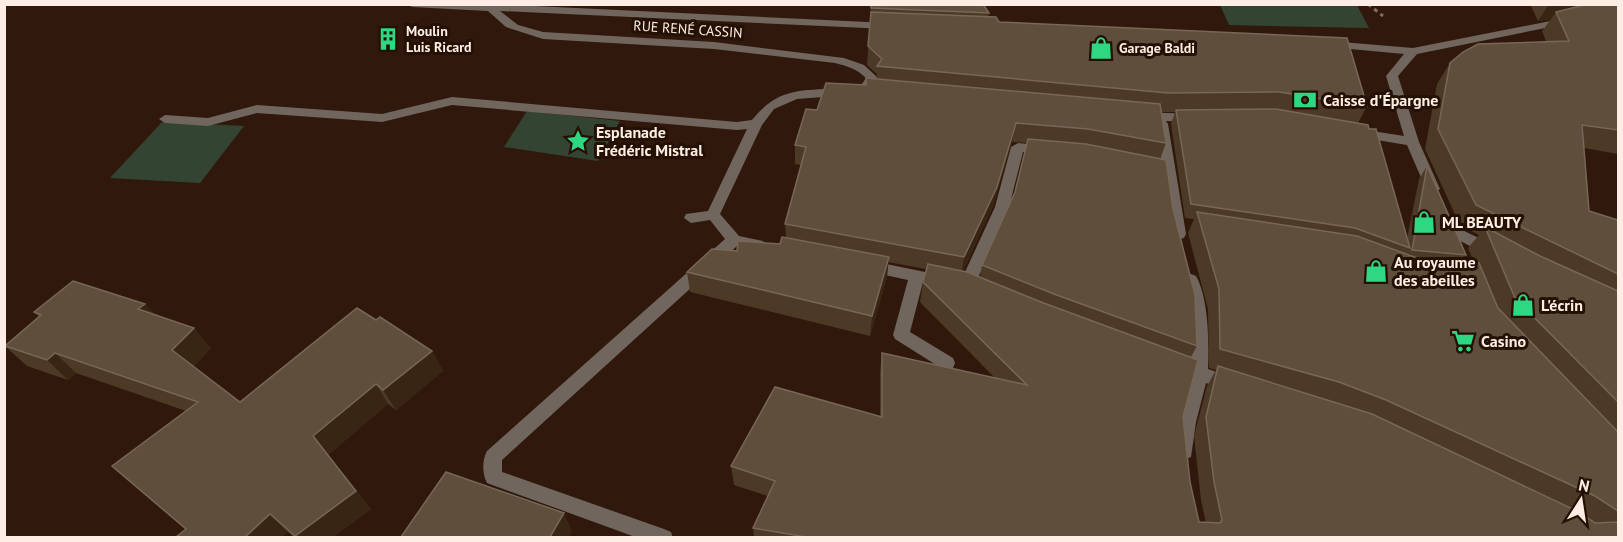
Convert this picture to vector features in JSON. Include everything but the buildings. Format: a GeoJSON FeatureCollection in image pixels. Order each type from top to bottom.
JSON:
{"type":"FeatureCollection","features":[{"type":"Feature","properties":{"kind":"street"},"geometry":{"type":"LineString","coordinates":[[412,4],[903,27]]}},
{"type":"Feature","properties":{"kind":"street","name":"RUE RENÉ CASSIN"},"geometry":{"type":"LineString","coordinates":[[491,7],[501,21],[520,30],[555,37],[617,39],[762,50],[836,60],[859,66],[872,78],[870,91],[795,95],[770,106],[756,124]]}},
{"type":"Feature","properties":{"kind":"street"},"geometry":{"type":"LineString","coordinates":[[1313,42],[1413,51],[1575,19]]}},
{"type":"Feature","properties":{"kind":"street"},"geometry":{"type":"LineString","coordinates":[[1413,51],[1392,76],[1412,142],[1439,201]]}},
{"type":"Feature","properties":{"kind":"street"},"geometry":{"type":"LineString","coordinates":[[165,119],[208,122],[257,109],[382,118],[452,101],[737,126],[756,124]]}},
{"type":"Feature","properties":{"kind":"street"},"geometry":{"type":"LineString","coordinates":[[1128,115],[1204,118]]}},
{"type":"Feature","properties":{"kind":"street"},"geometry":{"type":"LineString","coordinates":[[1161,118],[1164,170],[1182,225],[1182,245]]}},
{"type":"Feature","properties":{"kind":"street"},"geometry":{"type":"LineString","coordinates":[[713,214],[756,124]]}},
{"type":"Feature","properties":{"kind":"street"},"geometry":{"type":"LineString","coordinates":[[1346,131],[1412,142]]}},
{"type":"Feature","properties":{"kind":"street"},"geometry":{"type":"LineString","coordinates":[[849,262],[973,288],[1002,207],[1018,147],[1060,152]]}},
{"type":"Feature","properties":{"kind":"street"},"geometry":{"type":"LineString","coordinates":[[691,218],[713,214]]}},
{"type":"Feature","properties":{"kind":"street"},"geometry":{"type":"LineString","coordinates":[[713,214],[734,240],[768,247]]}},
{"type":"Feature","properties":{"kind":"street"},"geometry":{"type":"LineString","coordinates":[[1459,248],[1450,225],[1509,260]]}},
{"type":"Feature","properties":{"kind":"street"},"geometry":{"type":"LineString","coordinates":[[664,537],[493,477],[492,457],[734,240]]}},
{"type":"Feature","properties":{"kind":"street"},"geometry":{"type":"LineString","coordinates":[[1186,468],[1183,436],[1199,374],[1198,310],[1187,267]]}},
{"type":"Feature","properties":{"kind":"street"},"geometry":{"type":"LineString","coordinates":[[917,275],[901,335],[947,363]]}},
{"type":"Feature","properties":{"kind":"street"},"geometry":{"type":"LineString","coordinates":[[1166,362],[1244,388]]}},
{"type":"Feature","properties":{"kind":"path"},"geometry":{"type":"LineString","coordinates":[[1368,4],[1383,16]]}},
{"type":"Feature","properties":{"kind":"green space"},"geometry":{"type":"Polygon","coordinates":[[[1220,5],[1357,5],[1369,28],[1229,25],[1220,5]]]}},
{"type":"Feature","properties":{"kind":"green space"},"geometry":{"type":"Polygon","coordinates":[[[527,111],[620,121],[598,161],[504,147],[527,111]]]}},
{"type":"Feature","properties":{"kind":"green space"},"geometry":{"type":"Polygon","coordinates":[[[162,122],[244,126],[200,183],[110,178],[162,122]]]}},
{"type":"Feature","properties":{"kind":"place","name":"Moulin Luis Ricard"},"geometry":{"type":"Point","coordinates":[388,39]}},
{"type":"Feature","properties":{"kind":"place","name":"Garage Baldi"},"geometry":{"type":"Point","coordinates":[1101,48]}},
{"type":"Feature","properties":{"kind":"place","name":"Caisse d'Épargne"},"geometry":{"type":"Point","coordinates":[1305,100]}},
{"type":"Feature","properties":{"kind":"place","name":"Esplanade Frédéric Mistral"},"geometry":{"type":"Point","coordinates":[578,141]}},
{"type":"Feature","properties":{"kind":"place","name":"ML BEAUTY"},"geometry":{"type":"Point","coordinates":[1424,222]}},
{"type":"Feature","properties":{"kind":"place","name":"Au royaume des abeilles"},"geometry":{"type":"Point","coordinates":[1376,271]}},
{"type":"Feature","properties":{"kind":"place","name":"L'écrin"},"geometry":{"type":"Point","coordinates":[1523,305]}},
{"type":"Feature","properties":{"kind":"place","name":"Casino"},"geometry":{"type":"Point","coordinates":[1463,341]}}]}
